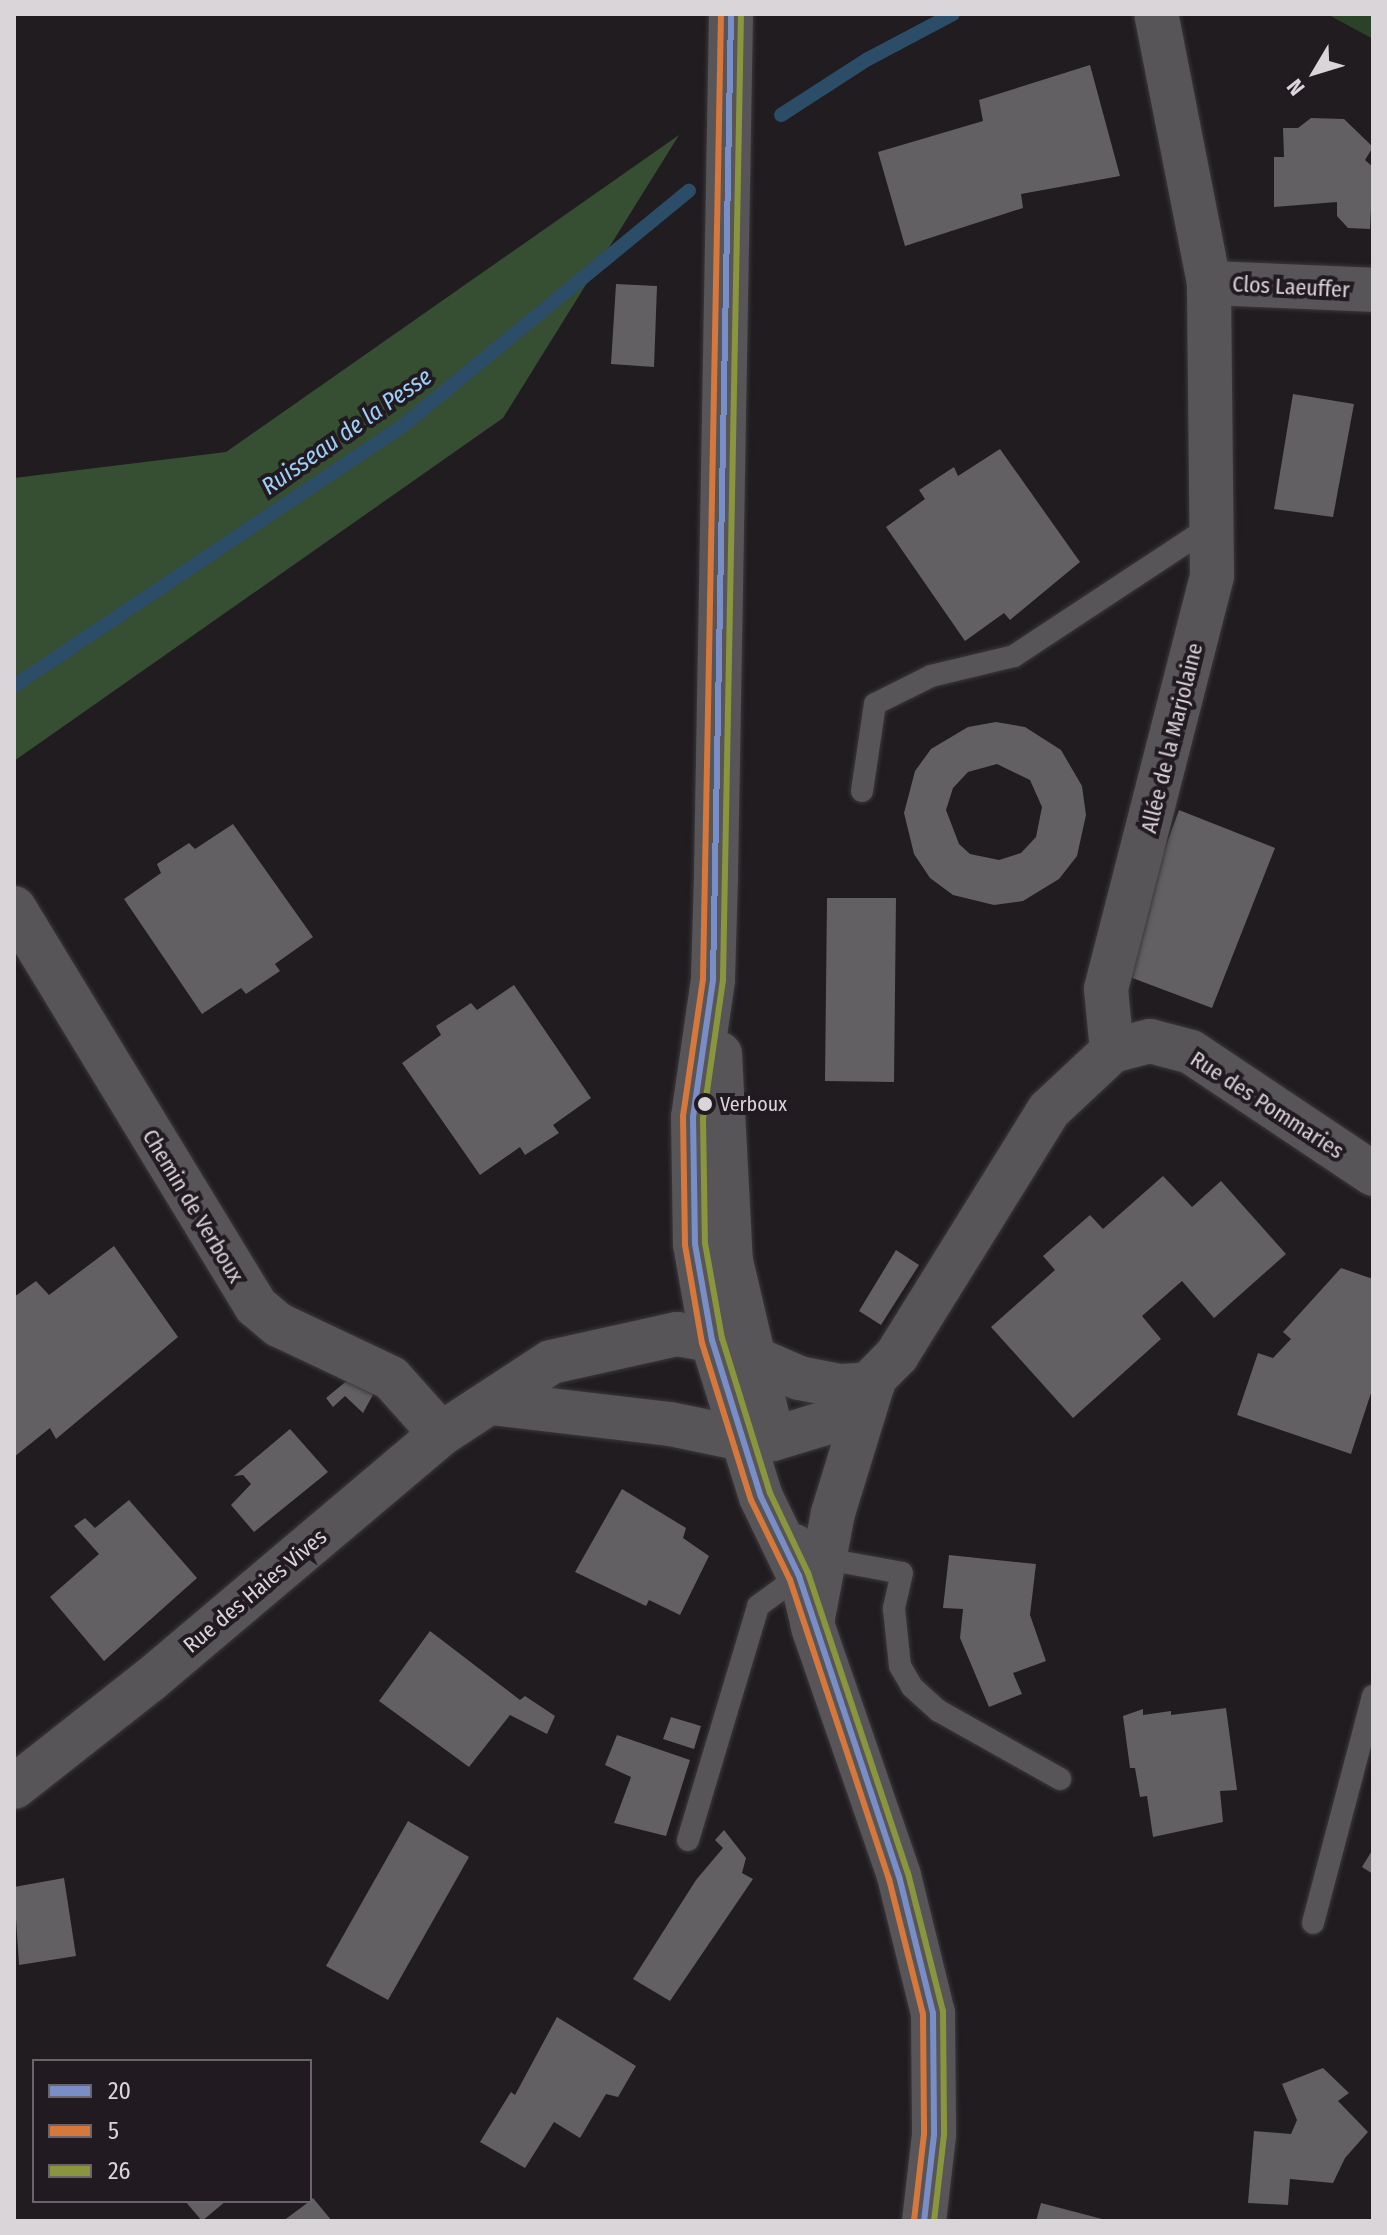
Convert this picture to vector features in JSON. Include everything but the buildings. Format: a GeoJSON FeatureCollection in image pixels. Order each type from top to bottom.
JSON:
{"type":"FeatureCollection","features":[{"type":"Feature","properties":{"kind":"street"},"geometry":{"type":"LineString","coordinates":[[731,14],[713,980],[693,1117],[695,1244],[731,1347],[758,1439],[761,1497],[812,1568]]}},
{"type":"Feature","properties":{"kind":"street","name":"Allée de la Marjolaine"},"geometry":{"type":"LineString","coordinates":[[1112,1051],[1104,1016],[1106,989],[1212,576],[1209,283],[1156,14]]}},
{"type":"Feature","properties":{"kind":"street","name":"Clos Laeuffer"},"geometry":{"type":"LineString","coordinates":[[1209,283],[1373,290]]}},
{"type":"Feature","properties":{"kind":"street","name":"Chemin de Verboux"},"geometry":{"type":"LineString","coordinates":[[14,908],[256,1306],[279,1325],[391,1378],[441,1434]]}},
{"type":"Feature","properties":{"kind":"street","name":"Rue des Pommaries"},"geometry":{"type":"LineString","coordinates":[[1112,1051],[1150,1041],[1191,1052],[1373,1174]]}},
{"type":"Feature","properties":{"kind":"street"},"geometry":{"type":"LineString","coordinates":[[491,1403],[670,1424],[758,1439],[832,1421],[873,1384],[947,1278],[1049,1110],[1112,1051]]}},
{"type":"Feature","properties":{"kind":"street","name":"Rue des Haies Vives"},"geometry":{"type":"LineString","coordinates":[[16,1785],[150,1680],[441,1434],[551,1362],[677,1334],[731,1347]]}},
{"type":"Feature","properties":{"kind":"street"},"geometry":{"type":"LineString","coordinates":[[731,1347],[799,1378],[840,1386],[873,1384]]}},
{"type":"Feature","properties":{"kind":"street"},"geometry":{"type":"LineString","coordinates":[[873,1384],[833,1513],[812,1568],[812,1623],[899,1876],[933,2013],[934,2135],[924,2221]]}},
{"type":"Feature","properties":{"kind":"lane"},"geometry":{"type":"LineString","coordinates":[[862,791],[875,704],[931,676],[1014,656],[1211,526]]}},
{"type":"Feature","properties":{"kind":"lane"},"geometry":{"type":"LineString","coordinates":[[688,1840],[758,1606],[812,1568],[902,1573],[894,1609],[900,1666],[912,1687],[939,1711],[1060,1779]]}},
{"type":"Feature","properties":{"kind":"lane"},"geometry":{"type":"LineString","coordinates":[[1313,1923],[1373,1696]]}},
{"type":"Feature","properties":{"kind":"green space"},"geometry":{"type":"Polygon","coordinates":[[[1327,14],[1373,14],[1373,39],[1327,14]]]}},
{"type":"Feature","properties":{"kind":"green space"},"geometry":{"type":"Polygon","coordinates":[[[679,135],[503,418],[14,761],[14,478],[226,452],[679,135]]]}},
{"type":"Feature","properties":{"kind":"waterway","name":"Ruisseau de la Pesse"},"geometry":{"type":"LineString","coordinates":[[781,115],[868,59],[953,14]]}},
{"type":"Feature","properties":{"kind":"waterway","name":"Ruisseau de la Pesse"},"geometry":{"type":"LineString","coordinates":[[14,686],[400,428],[689,191]]}},
{"type":"Feature","properties":{"kind":"transit line","name":"5"},"geometry":{"type":"LineString","coordinates":[[721,14],[703,979],[683,1116],[685,1245],[702,1343],[751,1500],[790,1580],[889,1879],[923,2014],[924,2134],[914,2220]]}},
{"type":"Feature","properties":{"kind":"transit line","name":"20"},"geometry":{"type":"LineString","coordinates":[[731,14],[713,980],[693,1117],[695,1244],[712,1340],[761,1497],[799,1576],[899,1876],[933,2013],[934,2135],[924,2221]]}},
{"type":"Feature","properties":{"kind":"transit line","name":"26"},"geometry":{"type":"LineString","coordinates":[[741,14],[723,980],[703,1118],[705,1243],[722,1338],[770,1493],[808,1573],[908,1873],[943,2011],[944,2135],[934,2221]]}},
{"type":"Feature","properties":{"kind":"place","name":"Verboux"},"geometry":{"type":"Point","coordinates":[705,1104]}}]}
